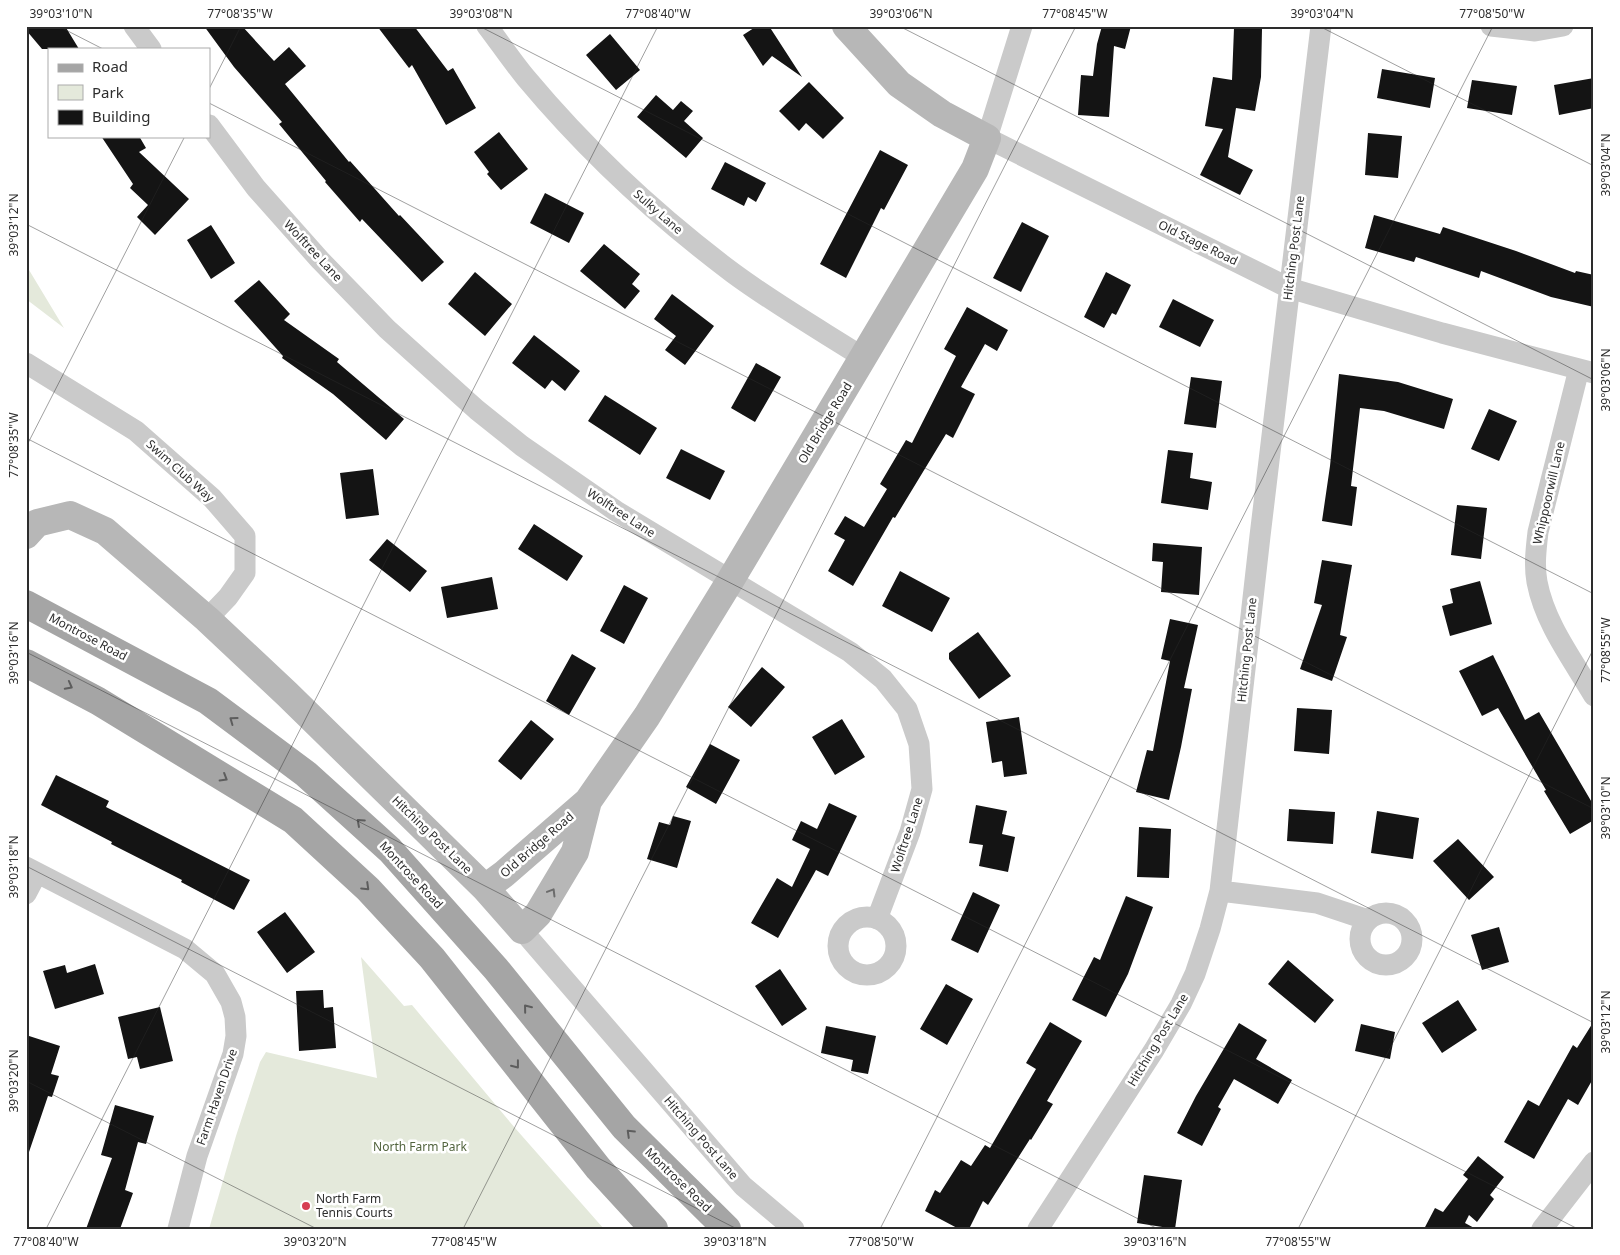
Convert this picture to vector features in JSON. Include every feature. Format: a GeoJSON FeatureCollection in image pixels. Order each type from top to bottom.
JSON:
{"type":"FeatureCollection","features":[{"type":"Feature","properties":{"kind":"main road","name":"Montrose Road"},"geometry":{"type":"LineString","coordinates":[[26,604],[208,701],[306,774],[390,850],[496,969],[624,1127],[727,1229]]}},
{"type":"Feature","properties":{"kind":"main road"},"geometry":{"type":"LineString","coordinates":[[26,663],[98,701],[294,820],[368,889],[432,958],[598,1168],[654,1229]]}},
{"type":"Feature","properties":{"kind":"street"},"geometry":{"type":"LineString","coordinates":[[134,26],[150,48]]}},
{"type":"Feature","properties":{"kind":"street","name":"Sulky Lane"},"geometry":{"type":"LineString","coordinates":[[487,26],[526,77],[572,129],[625,183],[659,213],[734,274],[777,304],[864,358]]}},
{"type":"Feature","properties":{"kind":"street","name":"Old Stage Road"},"geometry":{"type":"LineString","coordinates":[[846,26],[899,84],[942,114],[1289,288],[1442,333],[1586,371]]}},
{"type":"Feature","properties":{"kind":"street","name":"Old Bridge Road"},"geometry":{"type":"LineString","coordinates":[[486,888],[588,801],[647,716],[864,358],[975,169],[987,138],[1022,26]]}},
{"type":"Feature","properties":{"kind":"street","name":"Hitching Post Lane"},"geometry":{"type":"LineString","coordinates":[[1041,1227],[1154,1050],[1181,1004],[1207,938],[1220,891],[1321,26]]}},
{"type":"Feature","properties":{"kind":"street"},"geometry":{"type":"LineString","coordinates":[[1490,26],[1535,31],[1563,26]]}},
{"type":"Feature","properties":{"kind":"street","name":"Wolftree Lane"},"geometry":{"type":"LineString","coordinates":[[210,126],[256,188],[320,260],[387,329],[477,410],[522,446],[616,511],[850,652],[883,679],[907,709],[919,744],[922,789],[910,832],[877,919]]}},
{"type":"Feature","properties":{"kind":"street","name":"Swim Club Way"},"geometry":{"type":"LineString","coordinates":[[26,363],[136,431],[212,498],[245,536],[245,573],[228,598],[207,619]]}},
{"type":"Feature","properties":{"kind":"street","name":"Whippoorwill Lane"},"geometry":{"type":"LineString","coordinates":[[1586,371],[1538,532],[1536,564],[1538,587],[1548,618],[1594,696]]}},
{"type":"Feature","properties":{"kind":"street","name":"Hitching Post Lane"},"geometry":{"type":"LineString","coordinates":[[26,535],[37,523],[70,515],[105,531],[207,619],[486,888],[743,1186],[794,1229]]}},
{"type":"Feature","properties":{"kind":"street","name":"Old Bridge Road"},"geometry":{"type":"LineString","coordinates":[[522,930],[538,914],[575,852],[588,801]]}},
{"type":"Feature","properties":{"kind":"street"},"geometry":{"type":"LineString","coordinates":[[26,894],[32,870]]}},
{"type":"Feature","properties":{"kind":"street","name":"Farm Haven Drive"},"geometry":{"type":"LineString","coordinates":[[32,870],[185,950],[215,974],[231,1002],[236,1017],[234,1054],[197,1156],[178,1229]]}},
{"type":"Feature","properties":{"kind":"street"},"geometry":{"type":"LineString","coordinates":[[1220,891],[1317,902],[1368,920]]}},
{"type":"Feature","properties":{"kind":"street"},"geometry":{"type":"LineString","coordinates":[[1542,1229],[1594,1162]]}},
{"type":"Feature","properties":{"kind":"green space"},"geometry":{"type":"Polygon","coordinates":[[[26,265],[64,328],[26,299],[26,265]]]}},
{"type":"Feature","properties":{"kind":"green space","name":"North Farm Park"},"geometry":{"type":"Polygon","coordinates":[[[361,957],[404,1006],[412,1005],[515,1128],[604,1229],[209,1229],[236,1136],[260,1062],[266,1052],[377,1078],[361,957]]]}},
{"type":"Feature","properties":{"kind":"building"},"geometry":{"type":"Polygon","coordinates":[[[26,26],[65,26],[78,48],[42,49],[26,30],[26,26]]]}},
{"type":"Feature","properties":{"kind":"building"},"geometry":{"type":"Polygon","coordinates":[[[204,26],[242,26],[274,61],[289,47],[306,66],[285,84],[349,162],[444,262],[422,282],[362,219],[360,222],[325,182],[279,124],[282,122],[234,67],[204,26]]]}},
{"type":"Feature","properties":{"kind":"building"},"geometry":{"type":"Polygon","coordinates":[[[377,26],[414,26],[448,71],[453,68],[476,108],[446,125],[412,65],[409,68],[377,26]]]}},
{"type":"Feature","properties":{"kind":"building"},"geometry":{"type":"Polygon","coordinates":[[[757,26],[769,26],[802,77],[772,56],[763,66],[743,35],[757,26]]]}},
{"type":"Feature","properties":{"kind":"building"},"geometry":{"type":"Polygon","coordinates":[[[1102,26],[1131,26],[1125,49],[1114,46],[1109,117],[1078,115],[1081,75],[1093,76],[1097,44],[1102,26]]]}},
{"type":"Feature","properties":{"kind":"building"},"geometry":{"type":"Polygon","coordinates":[[[1234,28],[1262,29],[1261,77],[1255,111],[1236,108],[1228,157],[1253,170],[1240,195],[1200,175],[1223,129],[1205,126],[1213,77],[1232,80],[1234,28]]]}},
{"type":"Feature","properties":{"kind":"building"},"geometry":{"type":"Polygon","coordinates":[[[610,34],[640,70],[616,90],[586,55],[610,34]]]}},
{"type":"Feature","properties":{"kind":"building"},"geometry":{"type":"Polygon","coordinates":[[[1382,69],[1435,78],[1430,108],[1377,98],[1382,69]]]}},
{"type":"Feature","properties":{"kind":"building"},"geometry":{"type":"Polygon","coordinates":[[[1594,78],[1594,108],[1559,115],[1554,85],[1594,78]]]}},
{"type":"Feature","properties":{"kind":"building"},"geometry":{"type":"Polygon","coordinates":[[[1472,80],[1517,86],[1512,115],[1467,108],[1472,80]]]}},
{"type":"Feature","properties":{"kind":"building"},"geometry":{"type":"Polygon","coordinates":[[[809,82],[844,118],[823,139],[806,123],[799,131],[779,111],[809,82]]]}},
{"type":"Feature","properties":{"kind":"building"},"geometry":{"type":"Polygon","coordinates":[[[656,95],[673,110],[681,101],[693,111],[684,121],[703,138],[686,158],[637,117],[656,95]]]}},
{"type":"Feature","properties":{"kind":"building"},"geometry":{"type":"Polygon","coordinates":[[[499,132],[528,169],[501,190],[487,174],[489,172],[474,152],[499,132]]]}},
{"type":"Feature","properties":{"kind":"building"},"geometry":{"type":"Polygon","coordinates":[[[1368,133],[1402,136],[1398,178],[1365,175],[1368,133]]]}},
{"type":"Feature","properties":{"kind":"building"},"geometry":{"type":"Polygon","coordinates":[[[102,138],[140,138],[146,148],[139,152],[189,199],[155,235],[137,217],[148,205],[130,188],[133,184],[102,138]]]}},
{"type":"Feature","properties":{"kind":"building"},"geometry":{"type":"Polygon","coordinates":[[[880,150],[908,165],[884,210],[881,208],[846,278],[820,264],[880,150]]]}},
{"type":"Feature","properties":{"kind":"building"},"geometry":{"type":"Polygon","coordinates":[[[725,162],[766,183],[756,202],[748,197],[744,206],[711,189],[725,162]]]}},
{"type":"Feature","properties":{"kind":"building"},"geometry":{"type":"Polygon","coordinates":[[[545,193],[584,213],[569,243],[530,223],[545,193]]]}},
{"type":"Feature","properties":{"kind":"building"},"geometry":{"type":"Polygon","coordinates":[[[1374,215],[1440,234],[1443,227],[1575,273],[1576,271],[1594,275],[1594,307],[1551,297],[1481,271],[1479,278],[1416,257],[1414,262],[1365,248],[1374,215]]]}},
{"type":"Feature","properties":{"kind":"building"},"geometry":{"type":"Polygon","coordinates":[[[1022,222],[1049,236],[1021,292],[993,278],[1022,222]]]}},
{"type":"Feature","properties":{"kind":"building"},"geometry":{"type":"Polygon","coordinates":[[[211,225],[235,263],[211,279],[187,240],[211,225]]]}},
{"type":"Feature","properties":{"kind":"building"},"geometry":{"type":"Polygon","coordinates":[[[604,244],[640,274],[632,284],[640,291],[625,309],[580,271],[604,244]]]}},
{"type":"Feature","properties":{"kind":"building"},"geometry":{"type":"Polygon","coordinates":[[[475,272],[512,304],[485,336],[448,304],[475,272]]]}},
{"type":"Feature","properties":{"kind":"building"},"geometry":{"type":"Polygon","coordinates":[[[1106,272],[1131,285],[1116,315],[1112,313],[1104,328],[1084,317],[1106,272]]]}},
{"type":"Feature","properties":{"kind":"building"},"geometry":{"type":"Polygon","coordinates":[[[259,280],[290,314],[284,320],[339,359],[337,362],[404,419],[386,440],[333,394],[282,358],[283,356],[234,301],[259,280]]]}},
{"type":"Feature","properties":{"kind":"building"},"geometry":{"type":"Polygon","coordinates":[[[672,294],[714,326],[685,365],[665,350],[676,336],[654,319],[672,294]]]}},
{"type":"Feature","properties":{"kind":"building"},"geometry":{"type":"Polygon","coordinates":[[[1173,299],[1214,320],[1200,347],[1159,327],[1173,299]]]}},
{"type":"Feature","properties":{"kind":"building"},"geometry":{"type":"Polygon","coordinates":[[[967,307],[1008,330],[997,351],[985,344],[961,387],[975,394],[953,438],[946,434],[895,518],[893,517],[853,586],[828,571],[845,540],[834,534],[845,516],[864,527],[887,489],[880,484],[906,440],[912,443],[956,356],[944,349],[967,307]]]}},
{"type":"Feature","properties":{"kind":"building"},"geometry":{"type":"Polygon","coordinates":[[[534,335],[580,371],[565,391],[552,380],[545,389],[512,363],[534,335]]]}},
{"type":"Feature","properties":{"kind":"building"},"geometry":{"type":"Polygon","coordinates":[[[756,363],[781,377],[755,422],[731,408],[756,363]]]}},
{"type":"Feature","properties":{"kind":"building"},"geometry":{"type":"Polygon","coordinates":[[[1339,374],[1398,382],[1453,399],[1444,429],[1384,411],[1360,408],[1351,486],[1357,487],[1352,526],[1322,521],[1330,466],[1339,374]]]}},
{"type":"Feature","properties":{"kind":"building"},"geometry":{"type":"Polygon","coordinates":[[[1191,377],[1222,381],[1216,428],[1184,424],[1191,377]]]}},
{"type":"Feature","properties":{"kind":"building"},"geometry":{"type":"Polygon","coordinates":[[[605,395],[657,428],[640,455],[588,421],[605,395]]]}},
{"type":"Feature","properties":{"kind":"building"},"geometry":{"type":"Polygon","coordinates":[[[1489,409],[1517,421],[1499,461],[1471,449],[1489,409]]]}},
{"type":"Feature","properties":{"kind":"building"},"geometry":{"type":"Polygon","coordinates":[[[681,449],[725,471],[710,500],[666,478],[681,449]]]}},
{"type":"Feature","properties":{"kind":"building"},"geometry":{"type":"Polygon","coordinates":[[[1168,450],[1193,453],[1190,478],[1212,482],[1208,510],[1161,503],[1168,450]]]}},
{"type":"Feature","properties":{"kind":"building"},"geometry":{"type":"Polygon","coordinates":[[[373,469],[379,515],[346,519],[340,473],[373,469]]]}},
{"type":"Feature","properties":{"kind":"building"},"geometry":{"type":"Polygon","coordinates":[[[1457,505],[1487,508],[1481,559],[1451,555],[1457,505]]]}},
{"type":"Feature","properties":{"kind":"building"},"geometry":{"type":"Polygon","coordinates":[[[534,524],[583,556],[567,581],[518,549],[534,524]]]}},
{"type":"Feature","properties":{"kind":"building"},"geometry":{"type":"Polygon","coordinates":[[[387,539],[427,571],[410,592],[369,560],[387,539]]]}},
{"type":"Feature","properties":{"kind":"building"},"geometry":{"type":"Polygon","coordinates":[[[1153,543],[1202,547],[1199,595],[1161,592],[1163,562],[1152,561],[1153,543]]]}},
{"type":"Feature","properties":{"kind":"building"},"geometry":{"type":"Polygon","coordinates":[[[1322,560],[1352,565],[1340,635],[1347,637],[1332,681],[1300,669],[1322,605],[1314,603],[1322,560]]]}},
{"type":"Feature","properties":{"kind":"building"},"geometry":{"type":"Polygon","coordinates":[[[900,571],[950,598],[932,632],[882,606],[900,571]]]}},
{"type":"Feature","properties":{"kind":"building"},"geometry":{"type":"Polygon","coordinates":[[[492,577],[498,609],[447,618],[441,587],[492,577]]]}},
{"type":"Feature","properties":{"kind":"building"},"geometry":{"type":"Polygon","coordinates":[[[1480,581],[1492,624],[1450,636],[1442,606],[1453,603],[1450,589],[1480,581]]]}},
{"type":"Feature","properties":{"kind":"building"},"geometry":{"type":"Polygon","coordinates":[[[624,585],[648,598],[624,644],[600,631],[624,585]]]}},
{"type":"Feature","properties":{"kind":"building"},"geometry":{"type":"Polygon","coordinates":[[[1170,619],[1198,625],[1184,688],[1192,689],[1169,800],[1136,792],[1147,750],[1153,751],[1170,661],[1161,659],[1170,619]]]}},
{"type":"Feature","properties":{"kind":"building"},"geometry":{"type":"Polygon","coordinates":[[[978,632],[1011,676],[979,699],[949,659],[949,653],[978,632]]]}},
{"type":"Feature","properties":{"kind":"building"},"geometry":{"type":"Polygon","coordinates":[[[572,654],[596,668],[569,715],[546,701],[572,654]]]}},
{"type":"Feature","properties":{"kind":"building"},"geometry":{"type":"Polygon","coordinates":[[[1493,655],[1525,720],[1539,712],[1594,806],[1594,820],[1570,834],[1498,708],[1482,716],[1459,671],[1493,655]]]}},
{"type":"Feature","properties":{"kind":"building"},"geometry":{"type":"Polygon","coordinates":[[[762,667],[785,687],[751,727],[728,707],[762,667]]]}},
{"type":"Feature","properties":{"kind":"building"},"geometry":{"type":"Polygon","coordinates":[[[1297,708],[1332,710],[1329,754],[1294,751],[1297,708]]]}},
{"type":"Feature","properties":{"kind":"building"},"geometry":{"type":"Polygon","coordinates":[[[1019,717],[1027,774],[1004,777],[1002,761],[992,763],[986,722],[1019,717]]]}},
{"type":"Feature","properties":{"kind":"building"},"geometry":{"type":"Polygon","coordinates":[[[842,719],[865,757],[835,775],[812,737],[842,719]]]}},
{"type":"Feature","properties":{"kind":"building"},"geometry":{"type":"Polygon","coordinates":[[[531,720],[554,739],[521,780],[498,761],[531,720]]]}},
{"type":"Feature","properties":{"kind":"building"},"geometry":{"type":"Polygon","coordinates":[[[710,744],[740,760],[716,804],[686,787],[710,744]]]}},
{"type":"Feature","properties":{"kind":"building"},"geometry":{"type":"Polygon","coordinates":[[[56,775],[109,801],[106,807],[250,880],[234,910],[181,882],[182,880],[111,844],[112,842],[41,805],[56,775]]]}},
{"type":"Feature","properties":{"kind":"building"},"geometry":{"type":"Polygon","coordinates":[[[829,803],[857,816],[828,876],[816,870],[778,938],[751,923],[777,878],[792,887],[810,849],[792,840],[801,821],[817,829],[829,803]]]}},
{"type":"Feature","properties":{"kind":"building"},"geometry":{"type":"Polygon","coordinates":[[[976,805],[1007,811],[1002,834],[1015,837],[1008,872],[979,866],[983,845],[969,843],[976,805]]]}},
{"type":"Feature","properties":{"kind":"building"},"geometry":{"type":"Polygon","coordinates":[[[1289,809],[1335,812],[1333,844],[1287,841],[1289,809]]]}},
{"type":"Feature","properties":{"kind":"building"},"geometry":{"type":"Polygon","coordinates":[[[1377,811],[1419,818],[1413,859],[1371,853],[1377,811]]]}},
{"type":"Feature","properties":{"kind":"building"},"geometry":{"type":"Polygon","coordinates":[[[673,816],[691,821],[677,868],[647,859],[659,822],[670,825],[673,816]]]}},
{"type":"Feature","properties":{"kind":"building"},"geometry":{"type":"Polygon","coordinates":[[[1139,827],[1171,829],[1169,878],[1137,877],[1139,827]]]}},
{"type":"Feature","properties":{"kind":"building"},"geometry":{"type":"Polygon","coordinates":[[[1458,839],[1494,877],[1469,900],[1433,861],[1458,839]]]}},
{"type":"Feature","properties":{"kind":"building"},"geometry":{"type":"Polygon","coordinates":[[[973,892],[1000,905],[978,953],[951,940],[973,892]]]}},
{"type":"Feature","properties":{"kind":"building"},"geometry":{"type":"Polygon","coordinates":[[[1126,896],[1153,907],[1128,974],[1106,1017],[1072,1000],[1094,957],[1100,960],[1126,896]]]}},
{"type":"Feature","properties":{"kind":"building"},"geometry":{"type":"Polygon","coordinates":[[[285,912],[315,952],[287,973],[257,932],[285,912]]]}},
{"type":"Feature","properties":{"kind":"building"},"geometry":{"type":"Polygon","coordinates":[[[1499,927],[1509,962],[1482,970],[1471,935],[1499,927]]]}},
{"type":"Feature","properties":{"kind":"building"},"geometry":{"type":"Polygon","coordinates":[[[1288,960],[1334,1000],[1315,1023],[1268,984],[1288,960]]]}},
{"type":"Feature","properties":{"kind":"building"},"geometry":{"type":"Polygon","coordinates":[[[95,964],[104,994],[55,1009],[43,971],[65,965],[67,973],[95,964]]]}},
{"type":"Feature","properties":{"kind":"building"},"geometry":{"type":"Polygon","coordinates":[[[780,969],[807,1009],[782,1026],[755,986],[780,969]]]}},
{"type":"Feature","properties":{"kind":"building"},"geometry":{"type":"Polygon","coordinates":[[[946,984],[973,999],[947,1045],[920,1029],[946,984]]]}},
{"type":"Feature","properties":{"kind":"building"},"geometry":{"type":"Polygon","coordinates":[[[323,990],[324,1008],[333,1007],[336,1048],[299,1051],[296,991],[323,990]]]}},
{"type":"Feature","properties":{"kind":"building"},"geometry":{"type":"Polygon","coordinates":[[[1458,1000],[1477,1030],[1442,1053],[1422,1023],[1458,1000]]]}},
{"type":"Feature","properties":{"kind":"building"},"geometry":{"type":"Polygon","coordinates":[[[160,1007],[173,1061],[140,1069],[137,1057],[128,1059],[118,1017],[160,1007]]]}},
{"type":"Feature","properties":{"kind":"building"},"geometry":{"type":"Polygon","coordinates":[[[1594,1021],[1594,1077],[1578,1105],[1568,1099],[1534,1159],[1504,1142],[1528,1100],[1539,1106],[1573,1045],[1577,1048],[1594,1021]]]}},
{"type":"Feature","properties":{"kind":"building"},"geometry":{"type":"Polygon","coordinates":[[[1050,1022],[1082,1041],[1047,1101],[1053,1104],[1031,1140],[988,1205],[983,1201],[969,1229],[959,1229],[925,1211],[935,1190],[940,1193],[961,1160],[971,1166],[985,1145],[990,1148],[1036,1069],[1026,1063],[1050,1022]]]}},
{"type":"Feature","properties":{"kind":"building"},"geometry":{"type":"Polygon","coordinates":[[[1239,1023],[1267,1040],[1256,1059],[1292,1080],[1278,1104],[1234,1079],[1218,1107],[1221,1109],[1202,1146],[1177,1133],[1196,1096],[1239,1023]]]}},
{"type":"Feature","properties":{"kind":"building"},"geometry":{"type":"Polygon","coordinates":[[[1361,1024],[1395,1032],[1390,1059],[1355,1051],[1361,1024]]]}},
{"type":"Feature","properties":{"kind":"building"},"geometry":{"type":"Polygon","coordinates":[[[826,1026],[876,1036],[868,1074],[851,1071],[853,1060],[821,1053],[826,1026]]]}},
{"type":"Feature","properties":{"kind":"building"},"geometry":{"type":"Polygon","coordinates":[[[26,1035],[60,1046],[51,1074],[59,1076],[52,1097],[48,1096],[29,1152],[26,1152],[26,1035]]]}},
{"type":"Feature","properties":{"kind":"building"},"geometry":{"type":"Polygon","coordinates":[[[115,1105],[154,1116],[146,1144],[138,1142],[125,1190],[133,1193],[120,1229],[86,1229],[112,1158],[101,1155],[115,1105]]]}},
{"type":"Feature","properties":{"kind":"building"},"geometry":{"type":"Polygon","coordinates":[[[1478,1156],[1504,1177],[1490,1195],[1494,1199],[1477,1222],[1469,1215],[1465,1223],[1476,1229],[1424,1229],[1435,1208],[1443,1212],[1468,1179],[1463,1175],[1478,1156]]]}},
{"type":"Feature","properties":{"kind":"building"},"geometry":{"type":"Polygon","coordinates":[[[1144,1175],[1182,1180],[1175,1229],[1137,1223],[1144,1175]]]}},
{"type":"Feature","properties":{"kind":"place","name":"North Farm Tennis Courts"},"geometry":{"type":"Point","coordinates":[306,1206]}}]}
